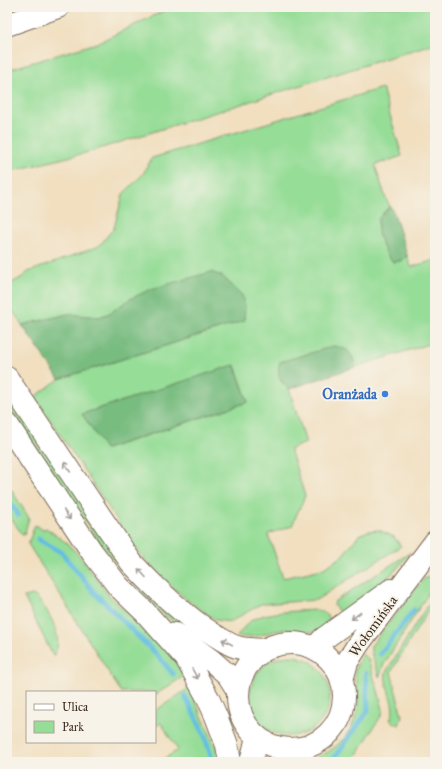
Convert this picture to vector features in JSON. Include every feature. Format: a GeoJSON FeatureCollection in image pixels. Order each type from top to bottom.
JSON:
{"type":"FeatureCollection","features":[{"type":"Feature","properties":{"kind":"main road"},"geometry":{"type":"LineString","coordinates":[[7,26],[58,7]]}},
{"type":"Feature","properties":{"kind":"main road"},"geometry":{"type":"LineString","coordinates":[[7,378],[131,562],[151,584],[198,624],[225,641],[236,647],[265,650]]}},
{"type":"Feature","properties":{"kind":"main road"},"geometry":{"type":"LineString","coordinates":[[7,424],[92,552],[118,586],[144,611],[186,658],[216,716],[227,745],[230,762]]}},
{"type":"Feature","properties":{"kind":"main road","name":"Wołomińska"},"geometry":{"type":"LineString","coordinates":[[342,680],[347,662],[359,643],[435,542]]}},
{"type":"Feature","properties":{"kind":"main road","name":"Wołomińska"},"geometry":{"type":"LineString","coordinates":[[315,648],[323,639],[343,626],[409,576]]}},
{"type":"Feature","properties":{"kind":"main road"},"geometry":{"type":"LineString","coordinates":[[144,611],[212,661],[228,675],[238,691]]}},
{"type":"Feature","properties":{"kind":"main road"},"geometry":{"type":"LineString","coordinates":[[286,762],[304,748],[318,742],[329,734],[338,722],[343,709],[344,694],[342,680],[336,667],[327,656],[315,648],[302,644],[290,643],[277,645],[265,650],[252,660],[242,674],[238,691],[238,704],[248,728],[257,737],[272,746],[288,749],[304,748]]}},
{"type":"Feature","properties":{"kind":"main road"},"geometry":{"type":"LineString","coordinates":[[251,762],[257,737]]}},
{"type":"Feature","properties":{"kind":"green space"},"geometry":{"type":"Polygon","coordinates":[[[172,7],[435,7],[435,43],[89,152],[7,172],[7,70],[97,43],[172,7]]]}},
{"type":"Feature","properties":{"kind":"green space"},"geometry":{"type":"Polygon","coordinates":[[[382,88],[402,156],[375,165],[386,199],[390,206],[383,213],[378,234],[388,256],[393,262],[403,260],[407,255],[411,267],[435,260],[435,342],[355,367],[353,358],[281,381],[289,389],[306,443],[290,449],[305,496],[292,526],[268,534],[283,578],[322,569],[340,558],[359,535],[368,531],[379,530],[394,537],[401,546],[316,600],[261,604],[230,622],[216,620],[187,600],[154,569],[135,547],[35,397],[59,379],[244,321],[242,295],[222,276],[130,299],[110,313],[99,317],[68,314],[22,325],[7,302],[7,285],[21,278],[28,272],[99,246],[114,228],[123,194],[143,174],[152,158],[382,88]],[[235,365],[82,414],[106,449],[248,402],[235,365]]]}},
{"type":"Feature","properties":{"kind":"green space"},"geometry":{"type":"Polygon","coordinates":[[[390,206],[394,213],[407,255],[403,260],[393,262],[383,248],[378,229],[379,218],[390,206]]]}},
{"type":"Feature","properties":{"kind":"green space"},"geometry":{"type":"Polygon","coordinates":[[[211,272],[222,276],[242,295],[245,306],[244,321],[59,379],[22,325],[68,314],[99,317],[110,313],[130,299],[151,289],[211,272]]]}},
{"type":"Feature","properties":{"kind":"green space"},"geometry":{"type":"Polygon","coordinates":[[[334,346],[343,348],[349,352],[353,358],[355,367],[289,389],[279,377],[278,371],[280,362],[334,346]]]}},
{"type":"Feature","properties":{"kind":"green space"},"geometry":{"type":"Polygon","coordinates":[[[234,365],[248,402],[105,449],[82,414],[234,365]]]}},
{"type":"Feature","properties":{"kind":"green space"},"geometry":{"type":"Polygon","coordinates":[[[7,391],[205,638],[201,644],[158,610],[122,571],[97,539],[7,403],[7,391]]]}},
{"type":"Feature","properties":{"kind":"green space"},"geometry":{"type":"Polygon","coordinates":[[[7,483],[29,518],[24,535],[22,535],[7,511],[7,483]]]}},
{"type":"Feature","properties":{"kind":"green space"},"geometry":{"type":"Polygon","coordinates":[[[35,525],[43,530],[46,528],[68,544],[82,559],[110,597],[173,656],[184,676],[156,694],[156,691],[120,691],[28,544],[35,525]]]}},
{"type":"Feature","properties":{"kind":"green space"},"geometry":{"type":"Polygon","coordinates":[[[411,552],[393,573],[342,616],[334,605],[335,601],[411,552]]]}},
{"type":"Feature","properties":{"kind":"green space"},"geometry":{"type":"Polygon","coordinates":[[[435,574],[435,583],[384,664],[379,677],[371,652],[371,646],[424,579],[435,574]]]}},
{"type":"Feature","properties":{"kind":"green space"},"geometry":{"type":"Polygon","coordinates":[[[435,593],[435,599],[391,672],[402,716],[399,725],[390,720],[393,709],[387,684],[386,672],[435,593]]]}},
{"type":"Feature","properties":{"kind":"green space"},"geometry":{"type":"Polygon","coordinates":[[[33,595],[47,611],[57,634],[57,649],[53,656],[24,597],[33,595]]]}},
{"type":"Feature","properties":{"kind":"green space"},"geometry":{"type":"Polygon","coordinates":[[[317,610],[326,614],[333,623],[321,630],[313,632],[286,630],[249,637],[237,636],[248,623],[258,617],[284,612],[317,610]]]}},
{"type":"Feature","properties":{"kind":"green space"},"geometry":{"type":"Polygon","coordinates":[[[362,654],[368,659],[379,694],[383,710],[381,716],[356,756],[350,762],[306,762],[328,752],[345,737],[351,728],[358,705],[358,689],[355,671],[362,654]]]}},
{"type":"Feature","properties":{"kind":"green space"},"geometry":{"type":"Polygon","coordinates":[[[290,656],[305,659],[318,668],[327,681],[330,696],[327,711],[318,724],[305,733],[290,736],[275,733],[262,724],[253,711],[250,696],[253,681],[262,668],[275,659],[290,656]]]}},
{"type":"Feature","properties":{"kind":"green space"},"geometry":{"type":"Polygon","coordinates":[[[189,688],[216,747],[219,762],[159,762],[178,750],[161,723],[156,726],[156,710],[189,688]]]}},
{"type":"Feature","properties":{"kind":"waterway"},"geometry":{"type":"LineString","coordinates":[[7,497],[18,515]]}},
{"type":"Feature","properties":{"kind":"waterway"},"geometry":{"type":"LineString","coordinates":[[38,539],[61,552],[94,592],[156,654],[173,674]]}},
{"type":"Feature","properties":{"kind":"waterway"},"geometry":{"type":"LineString","coordinates":[[380,654],[414,610]]}},
{"type":"Feature","properties":{"kind":"waterway"},"geometry":{"type":"LineString","coordinates":[[331,762],[368,711],[366,673]]}},
{"type":"Feature","properties":{"kind":"waterway"},"geometry":{"type":"LineString","coordinates":[[185,696],[204,734],[213,762]]}},
{"type":"Feature","properties":{"kind":"place","name":"Oranżada"},"geometry":{"type":"Point","coordinates":[385,394]}}]}
